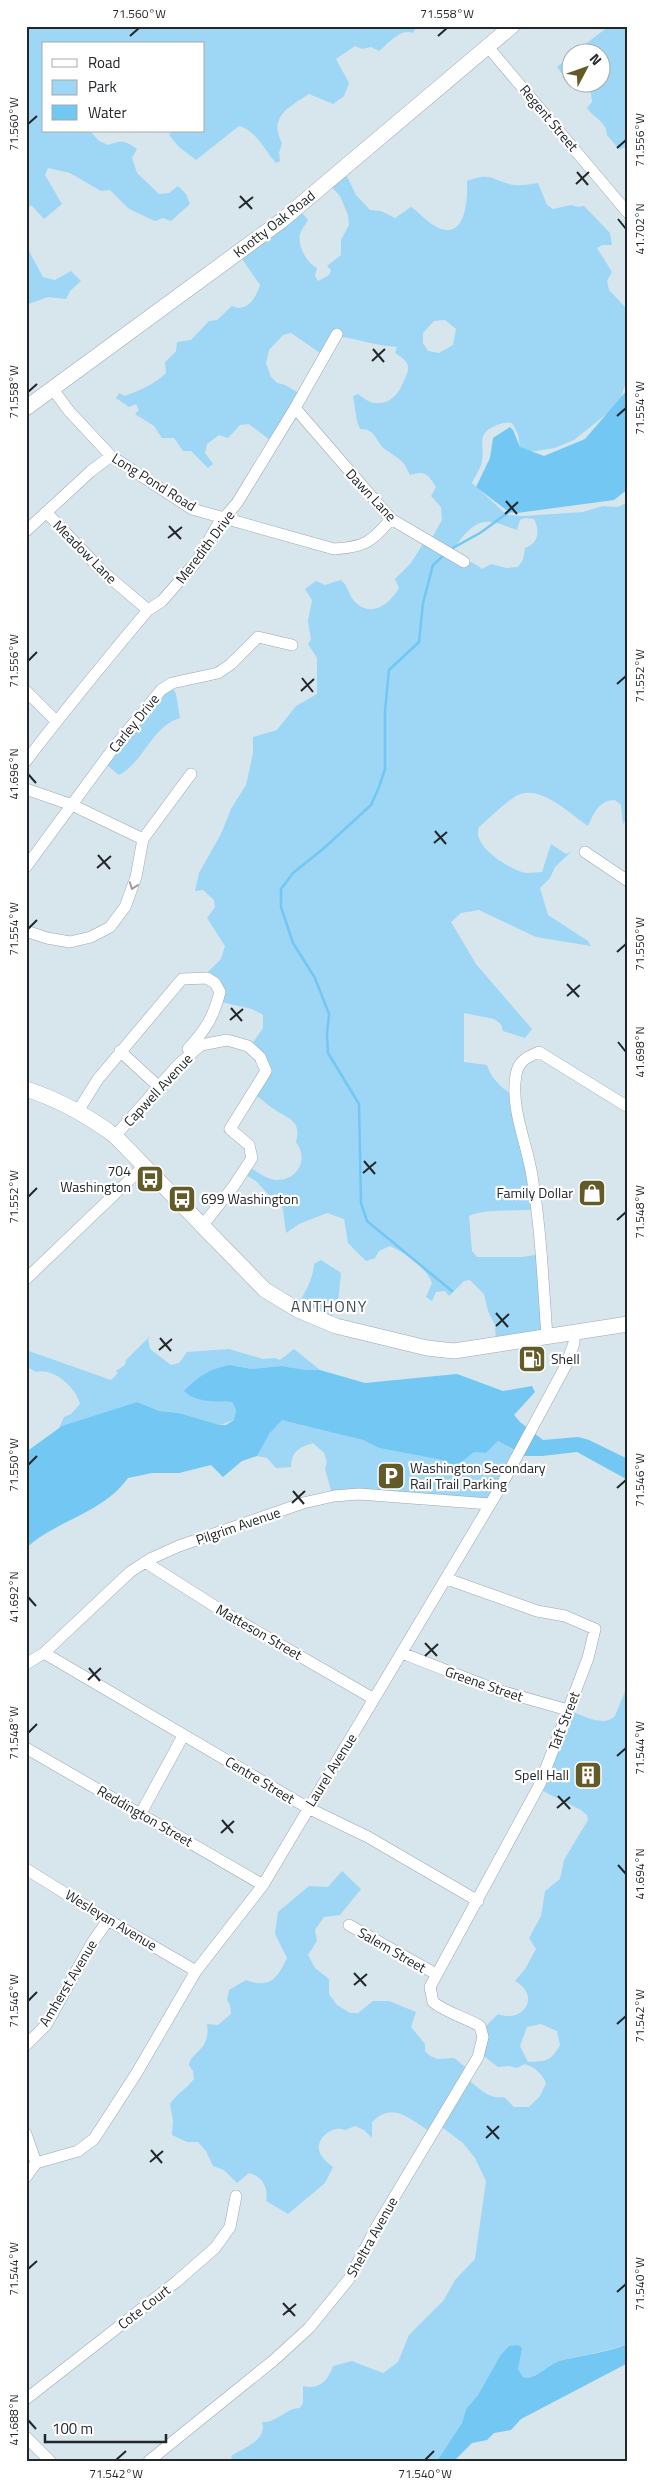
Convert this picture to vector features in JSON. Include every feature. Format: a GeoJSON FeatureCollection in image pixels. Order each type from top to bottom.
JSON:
{"type":"FeatureCollection","features":[{"type":"Feature","properties":{"kind":"main road","name":"Knotty Oak Road"},"geometry":{"type":"LineString","coordinates":[[26,408],[280,221],[512,26]]}},
{"type":"Feature","properties":{"kind":"main road"},"geometry":{"type":"LineString","coordinates":[[26,1089],[58,1100],[115,1136],[265,1290],[298,1310],[336,1326],[427,1348],[454,1351],[499,1346],[547,1336],[628,1324]]}},
{"type":"Feature","properties":{"kind":"street","name":"Regent Street"},"geometry":{"type":"LineString","coordinates":[[488,47],[628,213]]}},
{"type":"Feature","properties":{"kind":"street","name":"Meredith Drive"},"geometry":{"type":"LineString","coordinates":[[26,762],[56,721],[75,702],[148,610],[162,600],[196,562],[217,526],[237,503],[295,408],[337,334]]}},
{"type":"Feature","properties":{"kind":"street","name":"Long Pond Road"},"geometry":{"type":"LineString","coordinates":[[52,388],[69,411],[111,456],[192,509],[334,549],[355,548],[376,538],[391,520]]}},
{"type":"Feature","properties":{"kind":"street","name":"Dawn Lane"},"geometry":{"type":"LineString","coordinates":[[295,408],[391,520],[464,562]]}},
{"type":"Feature","properties":{"kind":"street"},"geometry":{"type":"LineString","coordinates":[[26,531],[90,471],[111,456]]}},
{"type":"Feature","properties":{"kind":"street","name":"Meadow Lane"},"geometry":{"type":"LineString","coordinates":[[46,512],[102,572],[148,610]]}},
{"type":"Feature","properties":{"kind":"street","name":"Carley Drive"},"geometry":{"type":"LineString","coordinates":[[72,805],[115,746],[161,690],[172,683],[218,673],[231,664],[258,637],[292,645]]}},
{"type":"Feature","properties":{"kind":"street"},"geometry":{"type":"LineString","coordinates":[[26,691],[56,721]]}},
{"type":"Feature","properties":{"kind":"street"},"geometry":{"type":"LineString","coordinates":[[26,931],[47,938],[70,942],[91,937],[110,927],[125,907],[136,877],[143,839],[192,774]]}},
{"type":"Feature","properties":{"kind":"street"},"geometry":{"type":"LineString","coordinates":[[26,789],[72,805],[143,839]]}},
{"type":"Feature","properties":{"kind":"street"},"geometry":{"type":"LineString","coordinates":[[26,867],[72,805]]}},
{"type":"Feature","properties":{"kind":"street"},"geometry":{"type":"LineString","coordinates":[[585,852],[628,881]]}},
{"type":"Feature","properties":{"kind":"street"},"geometry":{"type":"LineString","coordinates":[[78,1111],[98,1079],[182,979],[207,978],[215,983],[220,992],[216,1009],[212,1019],[181,1056],[178,1065]]}},
{"type":"Feature","properties":{"kind":"street","name":"Capwell Avenue"},"geometry":{"type":"LineString","coordinates":[[115,1136],[178,1065],[201,1046],[227,1040],[248,1046],[260,1058],[266,1072],[230,1129],[249,1144],[252,1158],[202,1226]]}},
{"type":"Feature","properties":{"kind":"street"},"geometry":{"type":"LineString","coordinates":[[120,1052],[159,1087]]}},
{"type":"Feature","properties":{"kind":"street"},"geometry":{"type":"LineString","coordinates":[[547,1336],[536,1200],[514,1091],[516,1072],[523,1059],[539,1052],[628,1107]]}},
{"type":"Feature","properties":{"kind":"street"},"geometry":{"type":"LineString","coordinates":[[26,1279],[144,1166]]}},
{"type":"Feature","properties":{"kind":"street","name":"Laurel Avenue"},"geometry":{"type":"LineString","coordinates":[[36,2163],[78,2151],[94,2139],[136,2074],[196,1971],[263,1885],[308,1808],[340,1759],[402,1652],[448,1579],[566,1365],[574,1343],[574,1332]]}},
{"type":"Feature","properties":{"kind":"street","name":"Pilgrim Avenue"},"geometry":{"type":"LineString","coordinates":[[26,1664],[44,1653],[130,1572],[145,1562],[179,1546],[303,1503],[334,1496],[359,1494],[490,1504]]}},
{"type":"Feature","properties":{"kind":"street","name":"Matteson Street"},"geometry":{"type":"LineString","coordinates":[[145,1562],[227,1614],[374,1699]]}},
{"type":"Feature","properties":{"kind":"street","name":"Taft Street"},"geometry":{"type":"LineString","coordinates":[[448,1579],[538,1611],[565,1616],[595,1629],[588,1658],[540,1784],[430,1987],[433,2002],[445,2011],[480,2026],[483,2038]]}},
{"type":"Feature","properties":{"kind":"street","name":"Greene Street"},"geometry":{"type":"LineString","coordinates":[[402,1652],[497,1690],[568,1710]]}},
{"type":"Feature","properties":{"kind":"street","name":"Centre Street"},"geometry":{"type":"LineString","coordinates":[[44,1653],[308,1808],[368,1837],[478,1900]]}},
{"type":"Feature","properties":{"kind":"street"},"geometry":{"type":"LineString","coordinates":[[141,1813],[183,1736]]}},
{"type":"Feature","properties":{"kind":"street","name":"Reddington Street"},"geometry":{"type":"LineString","coordinates":[[26,1748],[263,1885]]}},
{"type":"Feature","properties":{"kind":"street","name":"Wesleyan Avenue"},"geometry":{"type":"LineString","coordinates":[[26,1869],[108,1920],[196,1971]]}},
{"type":"Feature","properties":{"kind":"street","name":"Amherst Avenue"},"geometry":{"type":"LineString","coordinates":[[26,2045],[46,2025],[92,1943],[108,1920]]}},
{"type":"Feature","properties":{"kind":"street","name":"Salem Street"},"geometry":{"type":"LineString","coordinates":[[349,1925],[436,1974]]}},
{"type":"Feature","properties":{"kind":"street","name":"Sheltra Avenue"},"geometry":{"type":"LineString","coordinates":[[149,2461],[302,2334],[349,2279],[377,2226],[478,2058],[483,2038]]}},
{"type":"Feature","properties":{"kind":"street"},"geometry":{"type":"LineString","coordinates":[[26,2134],[36,2163],[26,2177]]}},
{"type":"Feature","properties":{"kind":"street","name":"Cote Court"},"geometry":{"type":"LineString","coordinates":[[26,2399],[176,2282],[215,2248],[230,2228],[236,2196]]}},
{"type":"Feature","properties":{"kind":"street"},"geometry":{"type":"LineString","coordinates":[[26,2437],[50,2461]]}},
{"type":"Feature","properties":{"kind":"green space"},"geometry":{"type":"Polygon","coordinates":[[[26,26],[417,26],[413,33],[408,32],[399,35],[379,51],[371,47],[362,49],[355,46],[336,59],[349,83],[344,96],[333,104],[309,94],[288,108],[279,119],[278,134],[282,143],[279,153],[280,161],[276,163],[255,136],[239,126],[196,160],[179,147],[169,135],[172,132],[205,132],[205,42],[42,42],[42,132],[91,132],[99,141],[108,145],[116,142],[129,144],[137,149],[132,158],[137,173],[159,194],[169,193],[178,186],[186,194],[190,204],[171,221],[163,218],[155,221],[129,209],[110,190],[101,191],[70,173],[48,168],[45,175],[62,204],[44,219],[32,206],[26,206],[26,26]]]}},
{"type":"Feature","properties":{"kind":"green space"},"geometry":{"type":"Polygon","coordinates":[[[609,26],[628,26],[628,147],[619,149],[607,135],[603,123],[587,108],[592,102],[590,92],[612,92],[612,42],[588,42],[609,26]]]}},
{"type":"Feature","properties":{"kind":"green space"},"geometry":{"type":"Polygon","coordinates":[[[562,63],[562,74],[557,67],[562,63]]]}},
{"type":"Feature","properties":{"kind":"green space"},"geometry":{"type":"Polygon","coordinates":[[[344,170],[356,195],[370,210],[381,211],[395,218],[411,207],[433,225],[444,230],[452,230],[458,225],[465,209],[467,181],[487,177],[514,185],[538,183],[547,205],[553,209],[571,205],[584,206],[610,233],[612,245],[602,245],[597,248],[612,272],[607,281],[609,290],[628,310],[628,376],[619,404],[574,440],[555,448],[529,452],[520,447],[518,434],[512,423],[503,423],[490,428],[483,436],[481,464],[472,483],[507,515],[523,516],[583,512],[603,506],[618,507],[628,502],[628,816],[623,824],[621,805],[615,800],[605,802],[592,816],[588,826],[554,801],[534,793],[525,793],[516,796],[479,827],[478,834],[485,848],[499,860],[524,873],[542,872],[551,844],[566,854],[571,852],[555,867],[550,878],[540,888],[548,915],[588,941],[591,946],[536,937],[479,910],[461,913],[451,922],[476,964],[532,1029],[525,1038],[503,1031],[501,1024],[494,1019],[464,1013],[464,1062],[487,1065],[497,1082],[513,1095],[536,1209],[482,1212],[469,1216],[472,1251],[477,1257],[523,1257],[540,1254],[548,1334],[496,1344],[495,1325],[488,1311],[484,1294],[470,1280],[464,1281],[449,1296],[445,1291],[436,1292],[432,1301],[426,1297],[432,1283],[420,1266],[390,1246],[379,1251],[375,1258],[366,1261],[348,1243],[344,1219],[327,1213],[299,1224],[286,1233],[283,1209],[280,1204],[276,1203],[256,1181],[244,1174],[247,1166],[269,1178],[276,1180],[284,1179],[295,1173],[301,1162],[300,1149],[296,1142],[297,1129],[295,1125],[289,1118],[255,1095],[267,1071],[250,1047],[263,1028],[263,1015],[252,1009],[217,1001],[217,992],[210,982],[200,980],[221,959],[225,946],[207,918],[215,907],[214,900],[203,890],[195,891],[199,873],[221,834],[231,809],[246,785],[253,753],[253,737],[277,730],[296,706],[317,694],[317,658],[308,644],[311,640],[308,621],[312,600],[305,589],[316,581],[325,585],[341,580],[356,603],[368,609],[380,607],[396,594],[399,588],[395,579],[411,563],[424,542],[430,541],[442,520],[441,507],[431,496],[436,487],[431,479],[423,473],[410,475],[400,460],[382,447],[372,433],[365,429],[360,429],[357,421],[353,396],[358,394],[373,403],[380,403],[388,401],[400,389],[407,375],[408,368],[405,361],[395,353],[397,347],[337,336],[323,355],[291,333],[283,335],[269,350],[266,363],[271,377],[277,383],[285,385],[302,395],[271,441],[249,424],[240,425],[228,438],[219,435],[207,444],[205,453],[213,464],[208,468],[191,451],[183,451],[174,438],[162,438],[154,426],[135,414],[139,410],[136,404],[129,407],[116,398],[119,393],[125,396],[147,387],[166,373],[165,362],[176,351],[177,342],[191,340],[209,321],[217,320],[232,306],[242,308],[250,303],[260,285],[238,253],[298,208],[308,220],[300,234],[301,249],[313,266],[317,268],[315,276],[318,281],[329,275],[331,270],[327,266],[341,255],[341,240],[349,225],[348,215],[340,196],[328,183],[344,170]],[[445,320],[434,321],[423,333],[423,343],[428,351],[439,353],[453,345],[456,329],[445,320]],[[525,518],[520,520],[517,530],[493,522],[478,524],[458,542],[452,553],[482,569],[491,564],[506,568],[518,567],[523,560],[525,548],[536,540],[537,536],[534,519],[525,518]]]}},
{"type":"Feature","properties":{"kind":"green space"},"geometry":{"type":"Polygon","coordinates":[[[26,241],[30,253],[43,277],[55,280],[71,271],[81,281],[70,291],[66,299],[48,297],[26,305],[26,241]]]}},
{"type":"Feature","properties":{"kind":"green space"},"geometry":{"type":"Polygon","coordinates":[[[171,684],[176,694],[180,718],[170,722],[162,729],[128,769],[119,775],[107,765],[171,684]]]}},
{"type":"Feature","properties":{"kind":"green space"},"geometry":{"type":"Polygon","coordinates":[[[321,1260],[341,1273],[338,1303],[330,1320],[297,1309],[310,1282],[314,1264],[321,1260]]]}},
{"type":"Feature","properties":{"kind":"green space"},"geometry":{"type":"Polygon","coordinates":[[[151,1335],[148,1339],[150,1349],[171,1365],[179,1363],[187,1352],[229,1349],[263,1359],[275,1358],[280,1360],[294,1349],[320,1370],[281,1366],[252,1369],[230,1365],[203,1400],[232,1402],[236,1410],[234,1420],[220,1425],[179,1413],[161,1411],[137,1402],[59,1428],[64,1417],[71,1414],[80,1404],[78,1398],[69,1385],[56,1375],[43,1371],[36,1372],[26,1366],[26,1350],[111,1380],[118,1373],[116,1371],[125,1365],[126,1360],[151,1335]]]}},
{"type":"Feature","properties":{"kind":"green space"},"geometry":{"type":"Polygon","coordinates":[[[282,1419],[363,1440],[379,1448],[442,1460],[455,1466],[474,1452],[486,1453],[498,1441],[518,1453],[491,1502],[332,1494],[325,1469],[327,1462],[324,1453],[313,1443],[303,1447],[294,1454],[291,1467],[276,1468],[267,1458],[257,1456],[270,1433],[282,1419]]]}},
{"type":"Feature","properties":{"kind":"green space"},"geometry":{"type":"Polygon","coordinates":[[[628,1684],[628,2343],[559,2361],[528,2378],[523,2377],[518,2369],[500,2356],[478,2395],[466,2409],[462,2423],[437,2461],[233,2461],[231,2456],[258,2439],[263,2428],[262,2422],[268,2422],[290,2410],[300,2408],[303,2403],[303,2386],[314,2387],[322,2383],[326,2380],[333,2366],[352,2361],[383,2373],[398,2362],[409,2335],[444,2300],[455,2280],[475,2259],[486,2181],[475,2158],[463,2143],[439,2125],[431,2132],[402,2114],[388,2113],[372,2122],[372,2138],[364,2130],[355,2126],[345,2130],[334,2129],[321,2139],[319,2150],[321,2155],[333,2167],[325,2183],[288,2214],[266,2201],[267,2196],[264,2183],[258,2177],[249,2173],[237,2183],[224,2170],[213,2166],[206,2151],[198,2142],[187,2142],[172,2135],[173,2121],[170,2104],[194,2079],[193,2071],[189,2065],[193,2056],[204,2045],[207,2024],[218,2025],[231,2014],[230,2005],[227,2000],[229,1990],[246,1980],[267,1983],[280,1972],[287,1958],[275,1934],[278,1912],[309,1886],[328,1887],[342,1871],[361,1889],[340,1915],[324,1917],[315,1930],[317,1941],[308,1955],[315,1968],[329,1979],[329,1994],[337,2005],[350,2013],[358,2013],[373,2001],[389,2001],[416,2012],[411,2027],[425,2044],[425,2051],[430,2056],[438,2059],[454,2058],[469,2070],[466,2079],[488,2095],[504,2097],[514,2107],[529,2107],[540,2096],[546,2083],[544,2079],[532,2067],[525,2064],[517,2068],[509,2066],[498,2067],[481,2054],[482,2030],[498,2014],[515,2015],[526,2007],[528,2001],[527,1994],[523,1987],[515,1981],[525,1969],[536,1949],[529,1938],[541,1916],[545,1891],[560,1879],[564,1860],[588,1820],[587,1815],[581,1810],[537,1788],[568,1710],[599,1721],[605,1721],[615,1716],[628,1684]],[[541,2024],[527,2027],[520,2046],[528,2062],[547,2060],[554,2055],[560,2045],[557,2031],[541,2024]]]}},
{"type":"Feature","properties":{"kind":"water"},"geometry":{"type":"Polygon","coordinates":[[[628,389],[628,489],[614,500],[517,513],[509,512],[476,487],[490,458],[493,438],[510,427],[520,447],[544,456],[585,439],[628,389]]]}},
{"type":"Feature","properties":{"kind":"water"},"geometry":{"type":"Polygon","coordinates":[[[230,1365],[252,1369],[281,1366],[320,1370],[365,1383],[457,1374],[503,1391],[532,1386],[535,1392],[514,1415],[520,1422],[543,1440],[578,1437],[589,1440],[628,1459],[628,1480],[577,1452],[525,1456],[498,1441],[486,1453],[474,1452],[455,1467],[442,1460],[379,1448],[363,1440],[282,1420],[270,1433],[257,1456],[242,1461],[223,1477],[211,1465],[179,1473],[152,1473],[128,1478],[106,1500],[51,1530],[26,1548],[26,1452],[62,1426],[137,1402],[160,1411],[179,1413],[226,1425],[234,1420],[236,1410],[232,1402],[195,1398],[184,1391],[205,1374],[230,1365]]]}},
{"type":"Feature","properties":{"kind":"water"},"geometry":{"type":"Polygon","coordinates":[[[628,2343],[626,2364],[521,2419],[511,2430],[494,2433],[487,2440],[472,2443],[454,2461],[437,2461],[462,2423],[466,2409],[478,2395],[500,2356],[509,2346],[518,2345],[522,2348],[518,2369],[523,2377],[528,2378],[559,2361],[607,2351],[628,2343]]]}},
{"type":"Feature","properties":{"kind":"waterway"},"geometry":{"type":"LineString","coordinates":[[451,549],[480,533],[509,512]]}},
{"type":"Feature","properties":{"kind":"waterway"},"geometry":{"type":"LineString","coordinates":[[445,554],[433,565],[423,603],[419,642],[389,670],[385,711],[385,769],[371,805],[323,849],[293,873],[281,889],[281,907],[293,943],[315,978],[329,1014],[328,1053],[359,1104],[361,1203],[367,1221],[452,1291]]}},
{"type":"Feature","properties":{"kind":"place","name":"704 Washington"},"geometry":{"type":"Point","coordinates":[150,1179]}},
{"type":"Feature","properties":{"kind":"place","name":"Family Dollar"},"geometry":{"type":"Point","coordinates":[592,1193]}},
{"type":"Feature","properties":{"kind":"place","name":"699 Washington"},"geometry":{"type":"Point","coordinates":[182,1199]}},
{"type":"Feature","properties":{"kind":"place","name":"Shell"},"geometry":{"type":"Point","coordinates":[532,1359]}},
{"type":"Feature","properties":{"kind":"place","name":"Washington Secondary Rail Trail Parking"},"geometry":{"type":"Point","coordinates":[391,1476]}},
{"type":"Feature","properties":{"kind":"place","name":"Spell Hall"},"geometry":{"type":"Point","coordinates":[588,1775]}},
{"type":"Feature","properties":{"kind":"district","name":"ANTHONY"},"geometry":{"type":"Point","coordinates":[329,1306]}}]}
